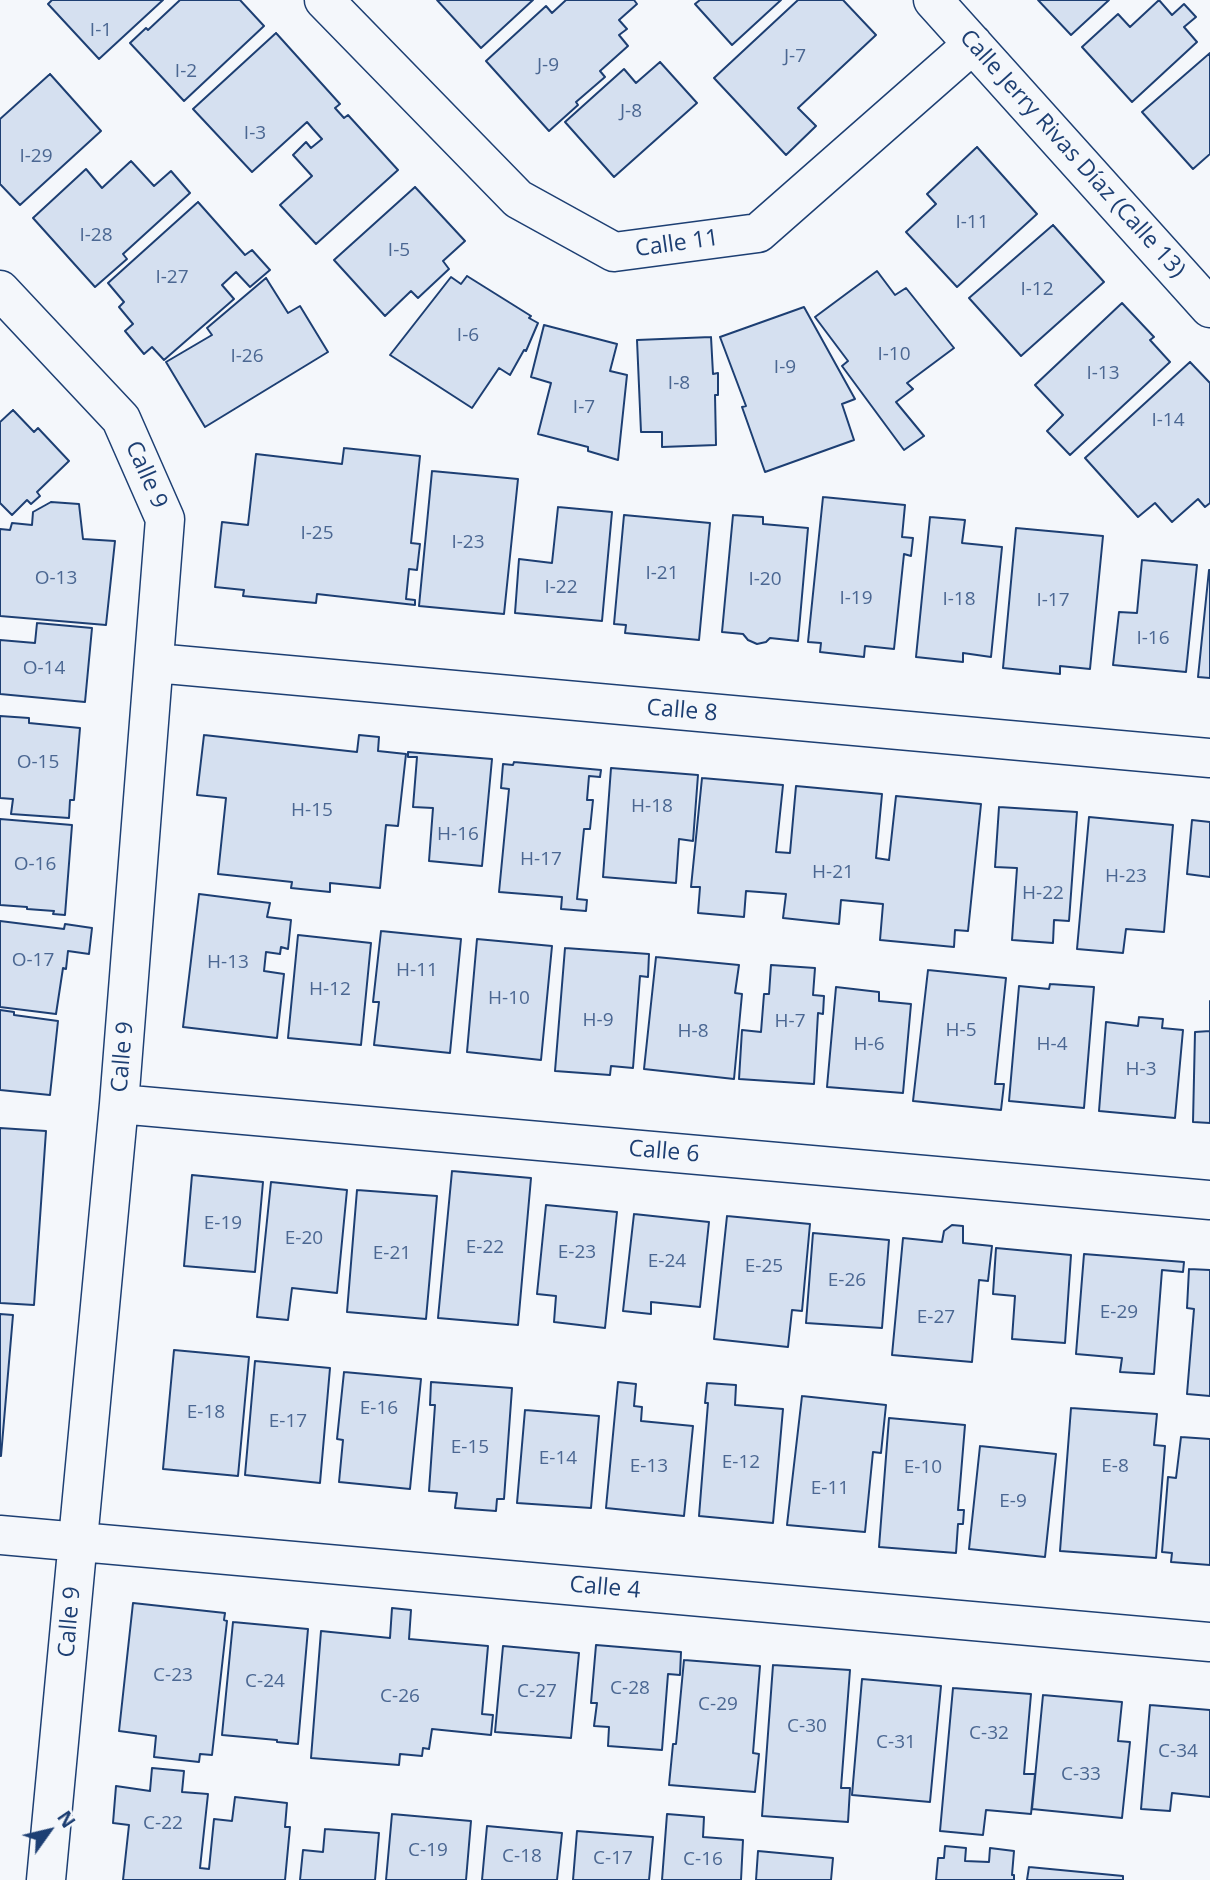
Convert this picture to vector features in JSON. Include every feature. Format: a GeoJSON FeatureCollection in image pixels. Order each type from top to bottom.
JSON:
{"type":"FeatureCollection","features":[{"type":"Feature","properties":{"kind":"street","name":"Calle 11"},"geometry":{"type":"LineString","coordinates":[[324,0],[517,199],[614,252],[758,233],[973,44]]}},
{"type":"Feature","properties":{"kind":"street","name":"Calle Jerry Rivas Díaz (Calle 13)"},"geometry":{"type":"LineString","coordinates":[[933,0],[1210,308]]}},
{"type":"Feature","properties":{"kind":"street","name":"Calle 9"},"geometry":{"type":"LineString","coordinates":[[0,290],[121,419],[165,519],[119,1104],[46,1880]]}},
{"type":"Feature","properties":{"kind":"street","name":"Calle 8"},"geometry":{"type":"LineString","coordinates":[[155,663],[1210,758]]}},
{"type":"Feature","properties":{"kind":"street","name":"Calle 6"},"geometry":{"type":"LineString","coordinates":[[119,1104],[1210,1200]]}},
{"type":"Feature","properties":{"kind":"street","name":"Calle 4"},"geometry":{"type":"LineString","coordinates":[[0,1535],[1210,1642]]}},
{"type":"Feature","properties":{"kind":"building"},"geometry":{"type":"Polygon","coordinates":[[[52,0],[163,0],[99,59],[48,4],[52,0]]]}},
{"type":"Feature","properties":{"kind":"building"},"geometry":{"type":"Polygon","coordinates":[[[180,0],[240,0],[264,26],[184,101],[130,43],[180,0]]]}},
{"type":"Feature","properties":{"kind":"building"},"geometry":{"type":"Polygon","coordinates":[[[437,0],[533,0],[481,48],[437,0]]]}},
{"type":"Feature","properties":{"kind":"building"},"geometry":{"type":"Polygon","coordinates":[[[566,0],[634,0],[637,4],[619,20],[627,29],[619,35],[628,46],[600,71],[605,77],[576,102],[578,105],[549,131],[486,61],[546,6],[552,13],[566,0]]]}},
{"type":"Feature","properties":{"kind":"building"},"geometry":{"type":"Polygon","coordinates":[[[700,0],[781,0],[732,45],[695,4],[700,0]]]}},
{"type":"Feature","properties":{"kind":"building"},"geometry":{"type":"Polygon","coordinates":[[[798,0],[843,0],[876,35],[798,108],[816,126],[786,155],[714,78],[798,0]]]}},
{"type":"Feature","properties":{"kind":"building"},"geometry":{"type":"Polygon","coordinates":[[[1038,0],[1109,0],[1071,35],[1038,0]]]}},
{"type":"Feature","properties":{"kind":"building"},"geometry":{"type":"Polygon","coordinates":[[[1159,0],[1172,15],[1184,4],[1196,17],[1184,27],[1197,42],[1132,102],[1082,47],[1118,14],[1130,27],[1159,0]]]}},
{"type":"Feature","properties":{"kind":"building"},"geometry":{"type":"Polygon","coordinates":[[[276,33],[340,104],[335,108],[344,118],[348,115],[398,170],[316,244],[280,205],[312,176],[293,155],[306,142],[311,148],[322,139],[307,122],[252,172],[193,109],[276,33]]]}},
{"type":"Feature","properties":{"kind":"building"},"geometry":{"type":"Polygon","coordinates":[[[1210,53],[1210,154],[1193,169],[1142,112],[1210,53]]]}},
{"type":"Feature","properties":{"kind":"building"},"geometry":{"type":"Polygon","coordinates":[[[660,62],[697,103],[614,177],[565,122],[624,69],[636,83],[660,62]]]}},
{"type":"Feature","properties":{"kind":"building"},"geometry":{"type":"Polygon","coordinates":[[[50,74],[101,131],[20,205],[0,184],[0,119],[50,74]]]}},
{"type":"Feature","properties":{"kind":"building"},"geometry":{"type":"Polygon","coordinates":[[[977,147],[1037,214],[957,287],[906,232],[936,204],[927,194],[977,147]]]}},
{"type":"Feature","properties":{"kind":"building"},"geometry":{"type":"Polygon","coordinates":[[[131,161],[154,186],[171,171],[190,193],[123,254],[127,259],[95,287],[33,218],[86,169],[102,188],[131,161]]]}},
{"type":"Feature","properties":{"kind":"building"},"geometry":{"type":"Polygon","coordinates":[[[415,187],[465,241],[443,261],[449,269],[418,298],[411,291],[385,316],[334,260],[415,187]]]}},
{"type":"Feature","properties":{"kind":"building"},"geometry":{"type":"Polygon","coordinates":[[[198,202],[245,255],[252,250],[270,270],[250,287],[236,272],[222,285],[234,299],[164,360],[152,347],[144,354],[125,331],[133,324],[119,307],[124,302],[108,283],[198,202]]]}},
{"type":"Feature","properties":{"kind":"building"},"geometry":{"type":"Polygon","coordinates":[[[1053,225],[1104,282],[1021,356],[969,298],[1053,225]]]}},
{"type":"Feature","properties":{"kind":"building"},"geometry":{"type":"Polygon","coordinates":[[[877,271],[895,295],[906,288],[954,348],[907,383],[913,389],[896,402],[924,436],[904,450],[842,366],[848,361],[815,317],[877,271]]]}},
{"type":"Feature","properties":{"kind":"building"},"geometry":{"type":"Polygon","coordinates":[[[467,276],[538,323],[526,351],[524,350],[510,375],[499,368],[472,408],[390,355],[451,277],[461,284],[467,276]]]}},
{"type":"Feature","properties":{"kind":"building"},"geometry":{"type":"Polygon","coordinates":[[[266,278],[288,313],[300,306],[328,352],[205,427],[166,362],[212,335],[207,328],[266,278]]]}},
{"type":"Feature","properties":{"kind":"building"},"geometry":{"type":"Polygon","coordinates":[[[1122,303],[1154,337],[1150,340],[1170,362],[1070,455],[1047,431],[1063,415],[1035,385],[1122,303]]]}},
{"type":"Feature","properties":{"kind":"building"},"geometry":{"type":"Polygon","coordinates":[[[804,307],[855,399],[842,404],[854,440],[765,472],[742,407],[746,406],[720,337],[804,307]]]}},
{"type":"Feature","properties":{"kind":"building"},"geometry":{"type":"Polygon","coordinates":[[[544,325],[617,344],[610,371],[627,375],[618,460],[588,451],[588,447],[538,434],[551,383],[531,377],[544,325]]]}},
{"type":"Feature","properties":{"kind":"building"},"geometry":{"type":"Polygon","coordinates":[[[711,337],[713,374],[718,373],[718,395],[715,395],[716,445],[662,447],[662,432],[641,432],[637,340],[711,337]]]}},
{"type":"Feature","properties":{"kind":"building"},"geometry":{"type":"Polygon","coordinates":[[[1190,362],[1210,383],[1210,503],[1205,507],[1198,499],[1172,522],[1155,503],[1138,517],[1085,458],[1190,362]]]}},
{"type":"Feature","properties":{"kind":"building"},"geometry":{"type":"Polygon","coordinates":[[[13,410],[34,432],[38,428],[69,461],[37,492],[40,496],[31,504],[27,500],[12,515],[0,503],[0,422],[13,410]]]}},
{"type":"Feature","properties":{"kind":"building"},"geometry":{"type":"Polygon","coordinates":[[[344,448],[420,456],[411,543],[420,544],[417,570],[409,569],[406,599],[415,600],[415,605],[317,594],[316,603],[243,596],[244,590],[215,587],[222,522],[248,525],[256,454],[342,464],[344,448]]]}},
{"type":"Feature","properties":{"kind":"building"},"geometry":{"type":"Polygon","coordinates":[[[432,471],[518,479],[504,614],[419,606],[432,471]]]}},
{"type":"Feature","properties":{"kind":"building"},"geometry":{"type":"Polygon","coordinates":[[[823,497],[905,505],[902,537],[913,538],[911,556],[904,554],[894,649],[865,646],[864,657],[820,652],[821,643],[808,642],[823,497]]]}},
{"type":"Feature","properties":{"kind":"building"},"geometry":{"type":"Polygon","coordinates":[[[51,502],[79,504],[83,539],[115,541],[106,625],[0,616],[0,529],[10,530],[12,523],[32,525],[33,512],[51,502]]]}},
{"type":"Feature","properties":{"kind":"building"},"geometry":{"type":"Polygon","coordinates":[[[558,507],[612,512],[602,621],[515,613],[519,559],[552,563],[558,507]]]}},
{"type":"Feature","properties":{"kind":"building"},"geometry":{"type":"Polygon","coordinates":[[[624,515],[710,523],[699,640],[625,633],[626,625],[614,624],[624,515]]]}},
{"type":"Feature","properties":{"kind":"building"},"geometry":{"type":"Polygon","coordinates":[[[733,515],[763,517],[763,524],[808,528],[798,641],[770,638],[757,644],[743,634],[722,632],[733,515]]]}},
{"type":"Feature","properties":{"kind":"building"},"geometry":{"type":"Polygon","coordinates":[[[930,517],[965,520],[962,543],[1002,547],[991,657],[963,653],[963,662],[916,657],[930,517]]]}},
{"type":"Feature","properties":{"kind":"building"},"geometry":{"type":"Polygon","coordinates":[[[1016,528],[1103,536],[1090,669],[1060,666],[1060,674],[1003,668],[1016,528]]]}},
{"type":"Feature","properties":{"kind":"building"},"geometry":{"type":"Polygon","coordinates":[[[1142,560],[1197,565],[1186,672],[1113,665],[1119,612],[1137,613],[1142,560]]]}},
{"type":"Feature","properties":{"kind":"building"},"geometry":{"type":"Polygon","coordinates":[[[1210,570],[1210,678],[1198,677],[1210,570]]]}},
{"type":"Feature","properties":{"kind":"building"},"geometry":{"type":"Polygon","coordinates":[[[37,623],[92,628],[85,702],[0,694],[0,640],[35,643],[37,623]]]}},
{"type":"Feature","properties":{"kind":"building"},"geometry":{"type":"Polygon","coordinates":[[[0,716],[29,718],[29,723],[80,728],[74,800],[70,800],[69,818],[11,814],[13,799],[0,798],[0,716]]]}},
{"type":"Feature","properties":{"kind":"building"},"geometry":{"type":"Polygon","coordinates":[[[204,735],[357,752],[359,735],[379,737],[378,751],[406,754],[398,826],[386,825],[380,888],[330,883],[330,892],[291,888],[292,882],[218,874],[226,798],[197,795],[204,735]]]}},
{"type":"Feature","properties":{"kind":"building"},"geometry":{"type":"Polygon","coordinates":[[[408,752],[492,759],[482,866],[429,861],[433,808],[413,807],[417,757],[408,757],[408,752]]]}},
{"type":"Feature","properties":{"kind":"building"},"geometry":{"type":"Polygon","coordinates":[[[514,762],[601,770],[600,777],[589,776],[587,800],[593,800],[590,829],[584,829],[577,899],[587,900],[586,911],[561,909],[562,897],[499,892],[509,789],[501,788],[503,764],[513,765],[514,762]]]}},
{"type":"Feature","properties":{"kind":"building"},"geometry":{"type":"Polygon","coordinates":[[[611,768],[698,775],[693,841],[679,839],[676,883],[603,877],[611,768]]]}},
{"type":"Feature","properties":{"kind":"building"},"geometry":{"type":"Polygon","coordinates":[[[702,778],[783,785],[776,852],[790,853],[796,786],[882,794],[876,858],[889,860],[896,796],[981,804],[968,931],[955,930],[954,947],[880,940],[883,904],[841,900],[839,924],[783,918],[786,894],[746,891],[744,917],[698,913],[700,887],[691,887],[702,778]]]}},
{"type":"Feature","properties":{"kind":"building"},"geometry":{"type":"Polygon","coordinates":[[[999,807],[1077,812],[1069,921],[1054,920],[1053,943],[1012,940],[1017,868],[995,867],[999,807]]]}},
{"type":"Feature","properties":{"kind":"building"},"geometry":{"type":"Polygon","coordinates":[[[1089,817],[1173,825],[1164,932],[1126,929],[1123,953],[1077,949],[1089,817]]]}},
{"type":"Feature","properties":{"kind":"building"},"geometry":{"type":"Polygon","coordinates":[[[0,819],[72,825],[65,915],[53,914],[54,911],[0,905],[0,819]]]}},
{"type":"Feature","properties":{"kind":"building"},"geometry":{"type":"Polygon","coordinates":[[[1192,820],[1210,822],[1210,877],[1187,874],[1192,820]]]}},
{"type":"Feature","properties":{"kind":"building"},"geometry":{"type":"Polygon","coordinates":[[[199,894],[270,903],[267,917],[291,920],[288,949],[281,947],[280,954],[266,952],[264,971],[284,974],[277,1038],[183,1027],[199,894]]]}},
{"type":"Feature","properties":{"kind":"building"},"geometry":{"type":"Polygon","coordinates":[[[0,921],[64,929],[65,924],[92,928],[89,954],[68,951],[56,1014],[0,1007],[0,921]]]}},
{"type":"Feature","properties":{"kind":"building"},"geometry":{"type":"Polygon","coordinates":[[[381,931],[461,939],[450,1053],[374,1045],[379,1002],[373,1002],[381,931]]]}},
{"type":"Feature","properties":{"kind":"building"},"geometry":{"type":"Polygon","coordinates":[[[298,935],[371,943],[361,1045],[288,1038],[298,935]]]}},
{"type":"Feature","properties":{"kind":"building"},"geometry":{"type":"Polygon","coordinates":[[[477,939],[552,946],[541,1060],[467,1052],[477,939]]]}},
{"type":"Feature","properties":{"kind":"building"},"geometry":{"type":"Polygon","coordinates":[[[565,948],[649,954],[648,977],[640,976],[633,1068],[611,1066],[610,1075],[555,1071],[565,948]]]}},
{"type":"Feature","properties":{"kind":"building"},"geometry":{"type":"Polygon","coordinates":[[[656,957],[739,965],[735,993],[742,994],[734,1079],[644,1069],[656,957]]]}},
{"type":"Feature","properties":{"kind":"building"},"geometry":{"type":"Polygon","coordinates":[[[771,965],[815,968],[813,995],[824,996],[823,1014],[818,1013],[814,1084],[739,1079],[742,1030],[761,1032],[764,994],[769,994],[771,965]]]}},
{"type":"Feature","properties":{"kind":"building"},"geometry":{"type":"Polygon","coordinates":[[[928,970],[1006,978],[995,1084],[1004,1084],[1001,1110],[913,1101],[928,970]]]}},
{"type":"Feature","properties":{"kind":"building"},"geometry":{"type":"Polygon","coordinates":[[[1050,984],[1094,987],[1084,1108],[1009,1101],[1019,986],[1049,989],[1050,984]]]}},
{"type":"Feature","properties":{"kind":"building"},"geometry":{"type":"Polygon","coordinates":[[[836,987],[879,992],[879,1001],[911,1004],[903,1093],[827,1087],[836,987]]]}},
{"type":"Feature","properties":{"kind":"building"},"geometry":{"type":"Polygon","coordinates":[[[0,1010],[14,1012],[14,1015],[58,1021],[50,1095],[0,1090],[0,1010]]]}},
{"type":"Feature","properties":{"kind":"building"},"geometry":{"type":"Polygon","coordinates":[[[1139,1017],[1163,1019],[1162,1028],[1183,1030],[1175,1118],[1099,1111],[1106,1022],[1138,1026],[1139,1017]]]}},
{"type":"Feature","properties":{"kind":"building"},"geometry":{"type":"Polygon","coordinates":[[[1210,1031],[1210,1123],[1193,1122],[1195,1032],[1210,1031]]]}},
{"type":"Feature","properties":{"kind":"building"},"geometry":{"type":"Polygon","coordinates":[[[0,1128],[46,1131],[34,1305],[0,1303],[0,1128]]]}},
{"type":"Feature","properties":{"kind":"building"},"geometry":{"type":"Polygon","coordinates":[[[452,1171],[531,1178],[518,1325],[438,1318],[452,1171]]]}},
{"type":"Feature","properties":{"kind":"building"},"geometry":{"type":"Polygon","coordinates":[[[192,1175],[263,1182],[255,1272],[184,1266],[192,1175]]]}},
{"type":"Feature","properties":{"kind":"building"},"geometry":{"type":"Polygon","coordinates":[[[271,1182],[347,1190],[337,1293],[292,1288],[288,1320],[257,1317],[271,1182]]]}},
{"type":"Feature","properties":{"kind":"building"},"geometry":{"type":"Polygon","coordinates":[[[357,1190],[437,1196],[426,1319],[347,1312],[357,1190]]]}},
{"type":"Feature","properties":{"kind":"building"},"geometry":{"type":"Polygon","coordinates":[[[546,1205],[617,1212],[605,1328],[554,1322],[556,1296],[537,1294],[546,1205]]]}},
{"type":"Feature","properties":{"kind":"building"},"geometry":{"type":"Polygon","coordinates":[[[634,1214],[709,1222],[700,1307],[651,1302],[651,1314],[623,1311],[634,1214]]]}},
{"type":"Feature","properties":{"kind":"building"},"geometry":{"type":"Polygon","coordinates":[[[727,1216],[810,1224],[802,1311],[792,1310],[788,1347],[714,1339],[727,1216]]]}},
{"type":"Feature","properties":{"kind":"building"},"geometry":{"type":"Polygon","coordinates":[[[952,1225],[963,1226],[963,1243],[992,1246],[988,1281],[979,1280],[972,1362],[892,1355],[903,1238],[942,1242],[944,1231],[952,1225]]]}},
{"type":"Feature","properties":{"kind":"building"},"geometry":{"type":"Polygon","coordinates":[[[813,1233],[889,1240],[882,1328],[806,1323],[813,1233]]]}},
{"type":"Feature","properties":{"kind":"building"},"geometry":{"type":"Polygon","coordinates":[[[996,1248],[1071,1255],[1065,1343],[1012,1339],[1015,1296],[993,1294],[996,1248]]]}},
{"type":"Feature","properties":{"kind":"building"},"geometry":{"type":"Polygon","coordinates":[[[1084,1254],[1184,1262],[1183,1272],[1162,1270],[1154,1374],[1120,1372],[1122,1358],[1076,1354],[1084,1254]]]}},
{"type":"Feature","properties":{"kind":"building"},"geometry":{"type":"Polygon","coordinates":[[[1189,1269],[1210,1270],[1210,1396],[1187,1394],[1194,1309],[1187,1308],[1189,1269]]]}},
{"type":"Feature","properties":{"kind":"building"},"geometry":{"type":"Polygon","coordinates":[[[0,1314],[13,1315],[1,1456],[0,1456],[0,1314]]]}},
{"type":"Feature","properties":{"kind":"building"},"geometry":{"type":"Polygon","coordinates":[[[174,1350],[249,1357],[238,1476],[163,1469],[174,1350]]]}},
{"type":"Feature","properties":{"kind":"building"},"geometry":{"type":"Polygon","coordinates":[[[255,1361],[330,1368],[320,1483],[245,1475],[255,1361]]]}},
{"type":"Feature","properties":{"kind":"building"},"geometry":{"type":"Polygon","coordinates":[[[344,1372],[421,1379],[410,1489],[339,1482],[343,1440],[337,1439],[344,1372]]]}},
{"type":"Feature","properties":{"kind":"building"},"geometry":{"type":"Polygon","coordinates":[[[431,1382],[512,1388],[504,1499],[497,1499],[496,1511],[455,1508],[457,1493],[429,1491],[435,1405],[430,1405],[431,1382]]]}},
{"type":"Feature","properties":{"kind":"building"},"geometry":{"type":"Polygon","coordinates":[[[618,1382],[636,1384],[634,1406],[642,1407],[641,1421],[693,1426],[684,1516],[606,1508],[618,1382]]]}},
{"type":"Feature","properties":{"kind":"building"},"geometry":{"type":"Polygon","coordinates":[[[707,1383],[736,1385],[735,1405],[783,1409],[773,1523],[699,1516],[708,1403],[705,1403],[707,1383]]]}},
{"type":"Feature","properties":{"kind":"building"},"geometry":{"type":"Polygon","coordinates":[[[802,1396],[886,1405],[881,1453],[873,1452],[865,1532],[787,1525],[802,1396]]]}},
{"type":"Feature","properties":{"kind":"building"},"geometry":{"type":"Polygon","coordinates":[[[1071,1408],[1157,1414],[1154,1445],[1165,1446],[1156,1558],[1060,1551],[1071,1408]]]}},
{"type":"Feature","properties":{"kind":"building"},"geometry":{"type":"Polygon","coordinates":[[[525,1410],[599,1416],[591,1508],[517,1503],[525,1410]]]}},
{"type":"Feature","properties":{"kind":"building"},"geometry":{"type":"Polygon","coordinates":[[[889,1418],[965,1425],[958,1510],[964,1510],[963,1524],[958,1524],[956,1553],[879,1547],[889,1418]]]}},
{"type":"Feature","properties":{"kind":"building"},"geometry":{"type":"Polygon","coordinates":[[[1181,1437],[1210,1439],[1210,1565],[1171,1562],[1172,1553],[1162,1552],[1168,1477],[1176,1478],[1181,1437]]]}},
{"type":"Feature","properties":{"kind":"building"},"geometry":{"type":"Polygon","coordinates":[[[980,1446],[1056,1454],[1045,1557],[969,1549],[980,1446]]]}},
{"type":"Feature","properties":{"kind":"building"},"geometry":{"type":"Polygon","coordinates":[[[133,1603],[225,1613],[224,1620],[227,1621],[212,1755],[200,1754],[199,1762],[154,1757],[156,1736],[119,1731],[133,1603]]]}},
{"type":"Feature","properties":{"kind":"building"},"geometry":{"type":"Polygon","coordinates":[[[392,1608],[411,1610],[409,1639],[488,1646],[482,1714],[493,1715],[491,1735],[432,1729],[429,1749],[423,1748],[422,1756],[400,1754],[399,1765],[311,1758],[321,1631],[390,1638],[392,1608]]]}},
{"type":"Feature","properties":{"kind":"building"},"geometry":{"type":"Polygon","coordinates":[[[233,1622],[308,1629],[298,1744],[222,1735],[233,1622]]]}},
{"type":"Feature","properties":{"kind":"building"},"geometry":{"type":"Polygon","coordinates":[[[596,1645],[681,1652],[680,1675],[668,1674],[662,1750],[608,1746],[609,1727],[594,1726],[597,1703],[591,1703],[596,1645]]]}},
{"type":"Feature","properties":{"kind":"building"},"geometry":{"type":"Polygon","coordinates":[[[503,1646],[579,1653],[571,1738],[495,1732],[503,1646]]]}},
{"type":"Feature","properties":{"kind":"building"},"geometry":{"type":"Polygon","coordinates":[[[684,1660],[760,1666],[753,1753],[759,1754],[755,1792],[669,1785],[684,1660]]]}},
{"type":"Feature","properties":{"kind":"building"},"geometry":{"type":"Polygon","coordinates":[[[773,1665],[850,1670],[841,1788],[850,1788],[848,1822],[762,1816],[773,1665]]]}},
{"type":"Feature","properties":{"kind":"building"},"geometry":{"type":"Polygon","coordinates":[[[862,1679],[941,1686],[930,1802],[852,1795],[862,1679]]]}},
{"type":"Feature","properties":{"kind":"building"},"geometry":{"type":"Polygon","coordinates":[[[953,1688],[1031,1694],[1024,1774],[1035,1774],[1031,1814],[986,1810],[983,1835],[940,1831],[953,1688]]]}},
{"type":"Feature","properties":{"kind":"building"},"geometry":{"type":"Polygon","coordinates":[[[1043,1695],[1122,1702],[1118,1741],[1130,1742],[1122,1818],[1032,1809],[1043,1695]]]}},
{"type":"Feature","properties":{"kind":"building"},"geometry":{"type":"Polygon","coordinates":[[[1150,1705],[1210,1710],[1210,1797],[1172,1793],[1170,1811],[1141,1809],[1150,1705]]]}},
{"type":"Feature","properties":{"kind":"building"},"geometry":{"type":"Polygon","coordinates":[[[152,1768],[184,1771],[182,1792],[208,1794],[200,1868],[209,1869],[214,1819],[232,1821],[235,1797],[287,1803],[285,1827],[290,1827],[285,1880],[123,1880],[129,1825],[113,1823],[116,1786],[150,1791],[152,1768]]]}},
{"type":"Feature","properties":{"kind":"building"},"geometry":{"type":"Polygon","coordinates":[[[392,1814],[471,1821],[466,1880],[386,1880],[392,1814]]]}},
{"type":"Feature","properties":{"kind":"building"},"geometry":{"type":"Polygon","coordinates":[[[667,1814],[704,1817],[703,1837],[743,1840],[741,1880],[662,1880],[667,1814]]]}},
{"type":"Feature","properties":{"kind":"building"},"geometry":{"type":"Polygon","coordinates":[[[487,1826],[562,1833],[557,1880],[482,1880],[487,1826]]]}},
{"type":"Feature","properties":{"kind":"building"},"geometry":{"type":"Polygon","coordinates":[[[325,1829],[379,1833],[375,1880],[300,1880],[303,1850],[323,1852],[325,1829]]]}},
{"type":"Feature","properties":{"kind":"building"},"geometry":{"type":"Polygon","coordinates":[[[577,1831],[653,1837],[649,1880],[573,1880],[577,1831]]]}},
{"type":"Feature","properties":{"kind":"building"},"geometry":{"type":"Polygon","coordinates":[[[945,1846],[966,1848],[965,1861],[989,1862],[990,1848],[1014,1851],[1014,1880],[936,1880],[938,1858],[944,1858],[945,1846]]]}},
{"type":"Feature","properties":{"kind":"building"},"geometry":{"type":"Polygon","coordinates":[[[758,1851],[833,1858],[831,1880],[756,1880],[758,1851]]]}},
{"type":"Feature","properties":{"kind":"building"},"geometry":{"type":"Polygon","coordinates":[[[1029,1867],[1123,1876],[1123,1880],[1027,1880],[1029,1867]]]}}]}
